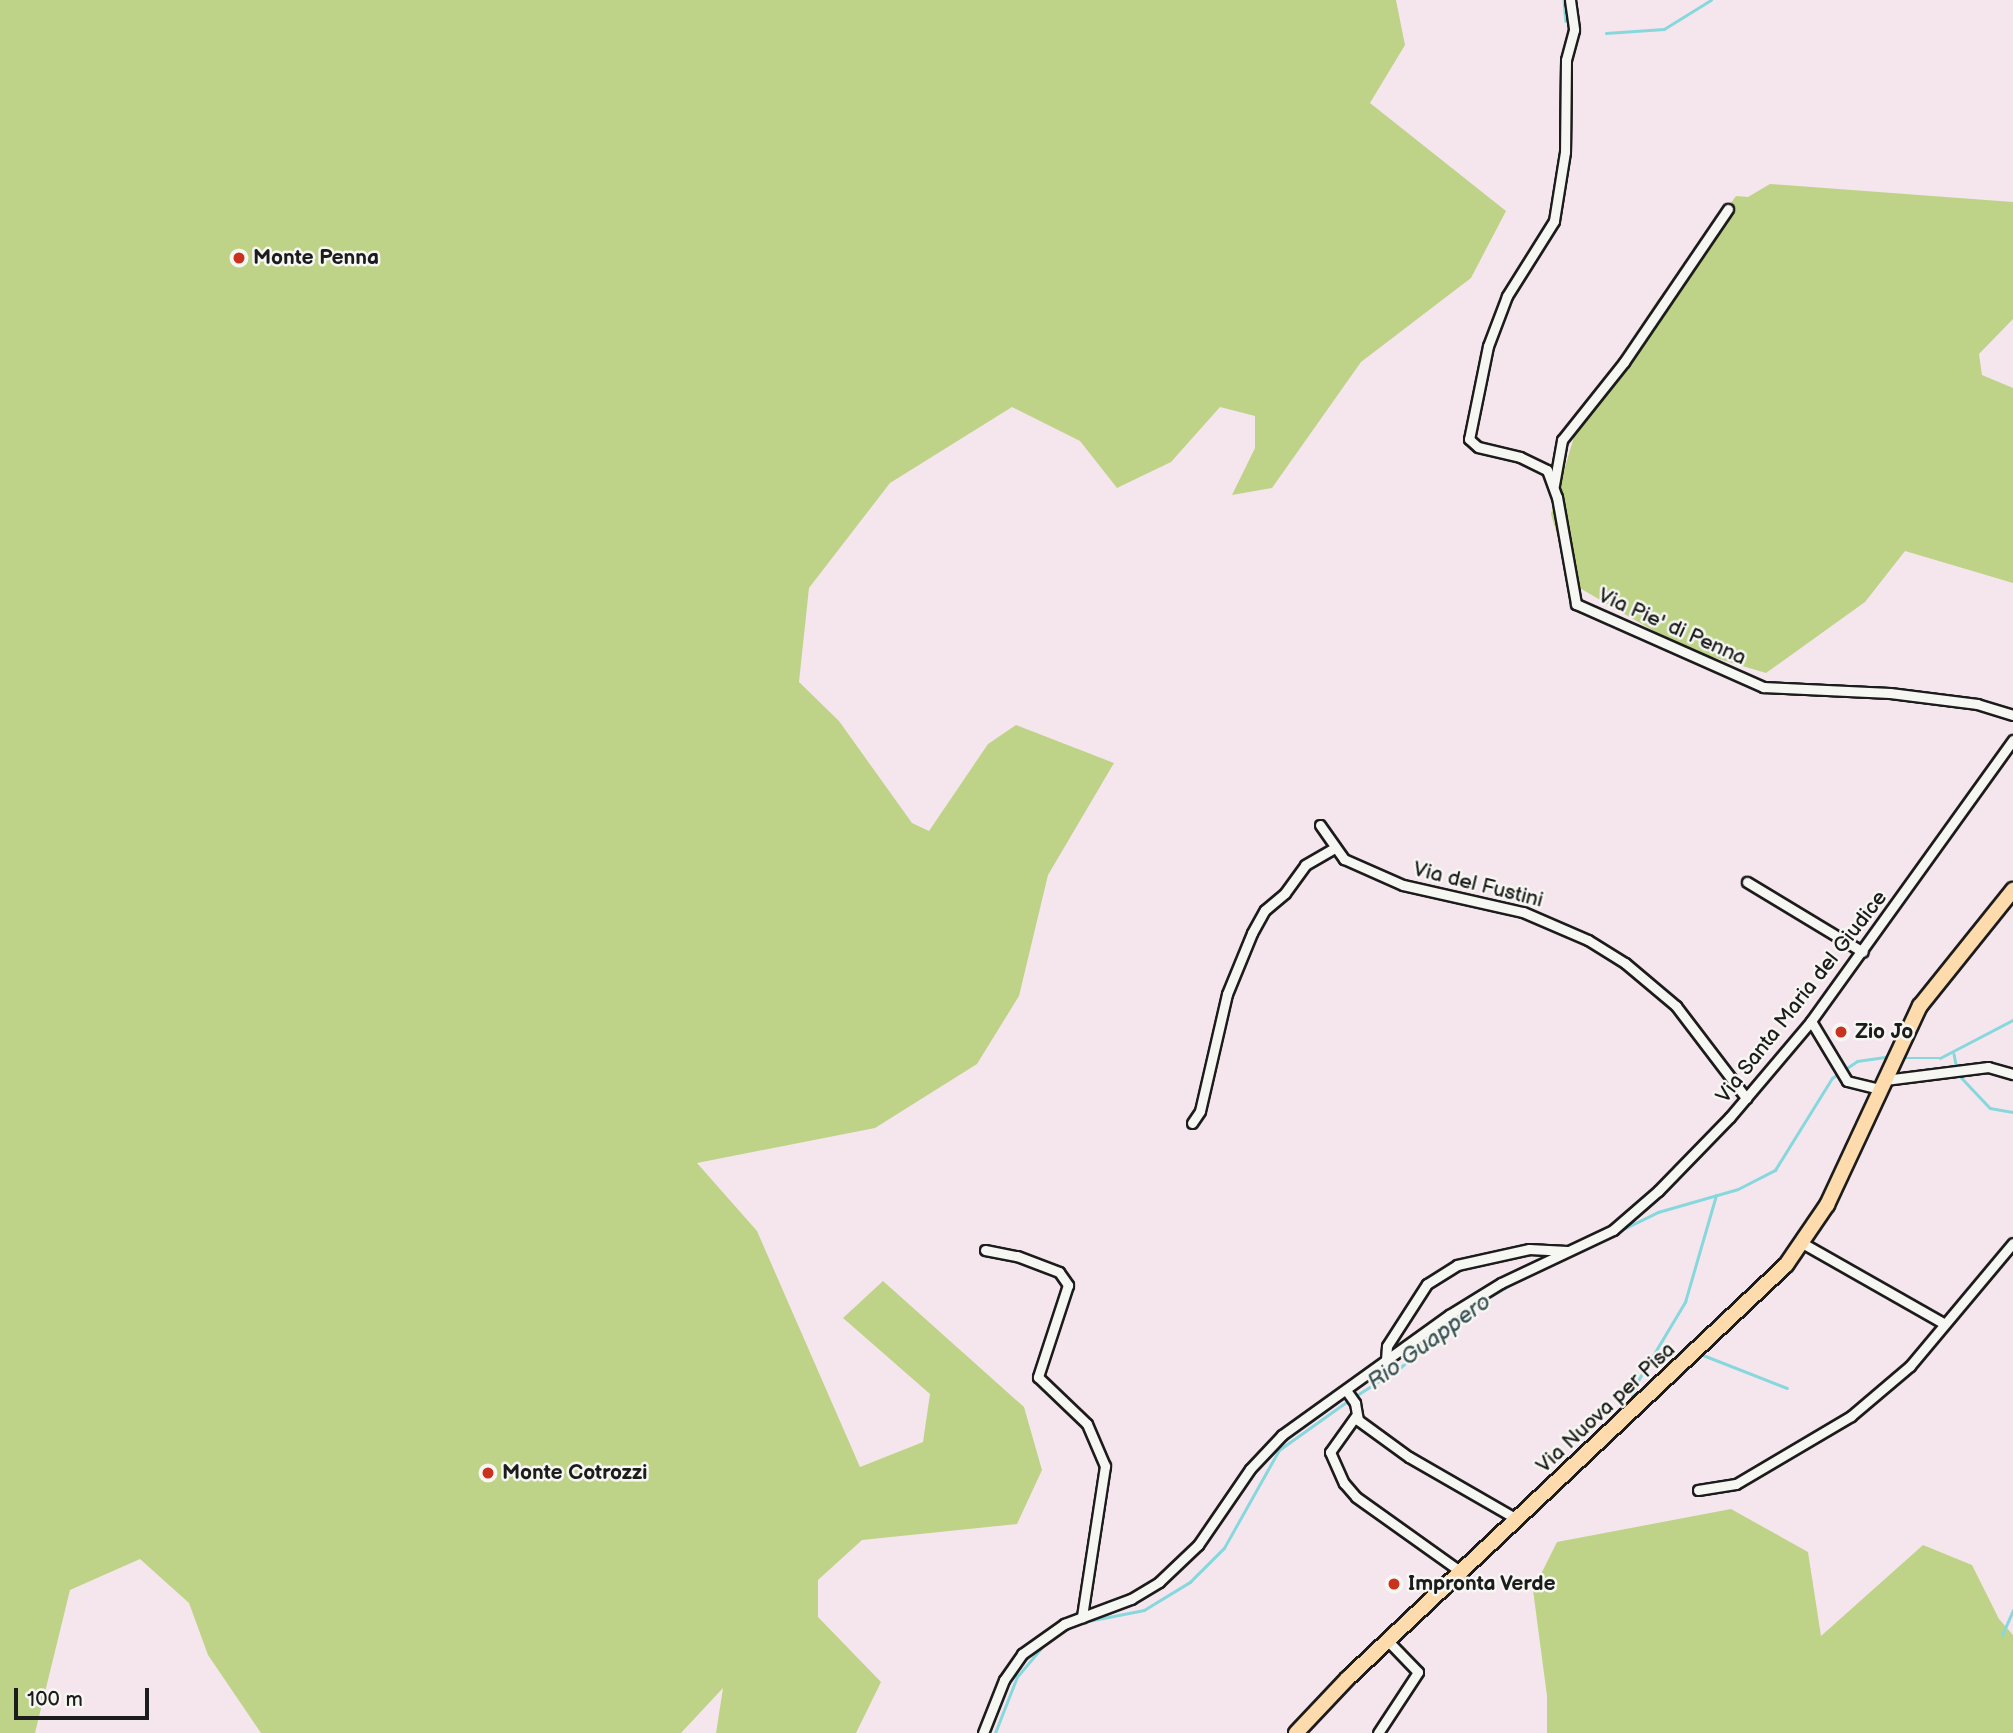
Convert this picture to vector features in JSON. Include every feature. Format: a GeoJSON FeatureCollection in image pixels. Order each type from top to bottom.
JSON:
{"type":"FeatureCollection","features":[{"type":"Feature","properties":{"kind":"main road","name":"Via Nuova per Pisa"},"geometry":{"type":"LineString","coordinates":[[1296,1733],[1387,1640],[1747,1304],[1804,1244],[1827,1205],[1904,1037],[1930,989],[2013,890]]}},
{"type":"Feature","properties":{"kind":"street","name":"Via Pie' di Penna"},"geometry":{"type":"LineString","coordinates":[[1570,0],[1574,30],[1566,60],[1565,152],[1554,221],[1507,296],[1488,346],[1469,439],[1478,447],[1520,457],[1547,470],[1576,604],[1763,687],[1890,692],[1977,704],[2013,715]]}},
{"type":"Feature","properties":{"kind":"street"},"geometry":{"type":"LineString","coordinates":[[1553,488],[1562,440],[1624,362],[1728,209]]}},
{"type":"Feature","properties":{"kind":"street","name":"Via Santa Maria del Giudice"},"geometry":{"type":"LineString","coordinates":[[983,1733],[1017,1660],[1033,1643],[1082,1617],[1131,1599],[1159,1581],[1198,1545],[1268,1448],[1347,1392],[1386,1360],[1501,1283],[1622,1222],[1658,1191],[1746,1098],[1811,1021],[2013,740]]}},
{"type":"Feature","properties":{"kind":"street"},"geometry":{"type":"LineString","coordinates":[[1192,1123],[1200,1111],[1227,994],[1252,933],[1265,910],[1285,893],[1305,865],[1333,849],[1320,825]]}},
{"type":"Feature","properties":{"kind":"street","name":"Via del Fustini"},"geometry":{"type":"LineString","coordinates":[[1333,849],[1345,859],[1403,885],[1524,912],[1588,940],[1658,988],[1746,1098]]}},
{"type":"Feature","properties":{"kind":"street"},"geometry":{"type":"LineString","coordinates":[[1747,881],[1863,952]]}},
{"type":"Feature","properties":{"kind":"street"},"geometry":{"type":"LineString","coordinates":[[1811,1021],[1847,1081],[1884,1080],[1988,1067],[2013,1074]]}},
{"type":"Feature","properties":{"kind":"street"},"geometry":{"type":"LineString","coordinates":[[1698,1490],[1737,1484],[1851,1416],[1910,1366],[1943,1323],[2013,1243]]}},
{"type":"Feature","properties":{"kind":"street"},"geometry":{"type":"LineString","coordinates":[[1804,1244],[1943,1323]]}},
{"type":"Feature","properties":{"kind":"street"},"geometry":{"type":"LineString","coordinates":[[1386,1360],[1387,1346],[1427,1284],[1457,1265],[1529,1249],[1568,1251]]}},
{"type":"Feature","properties":{"kind":"street"},"geometry":{"type":"LineString","coordinates":[[985,1250],[1017,1256],[1059,1272],[1068,1285],[1038,1377],[1087,1424],[1105,1466],[1082,1617]]}},
{"type":"Feature","properties":{"kind":"street"},"geometry":{"type":"LineString","coordinates":[[1347,1392],[1355,1404],[1355,1417],[1330,1452],[1344,1483],[1356,1497],[1461,1572]]}},
{"type":"Feature","properties":{"kind":"street"},"geometry":{"type":"LineString","coordinates":[[1355,1417],[1409,1457],[1517,1519]]}},
{"type":"Feature","properties":{"kind":"street"},"geometry":{"type":"LineString","coordinates":[[1378,1733],[1418,1672],[1387,1640]]}},
{"type":"Feature","properties":{"kind":"green space"},"geometry":{"type":"Polygon","coordinates":[[[0,0],[1396,0],[1405,45],[1370,103],[1506,211],[1471,278],[1361,362],[1272,488],[1232,495],[1255,448],[1255,416],[1220,407],[1171,462],[1117,488],[1080,441],[1012,407],[890,483],[809,588],[799,682],[839,721],[912,823],[929,831],[988,744],[1016,725],[1114,763],[1048,875],[1019,996],[977,1064],[875,1128],[697,1163],[757,1231],[860,1467],[923,1442],[930,1394],[843,1318],[883,1281],[1024,1407],[1042,1470],[1017,1524],[862,1540],[818,1580],[818,1617],[881,1682],[856,1733],[716,1733],[723,1688],[681,1733],[261,1733],[208,1655],[189,1603],[140,1559],[70,1590],[35,1733],[0,1733],[0,0]]]}},
{"type":"Feature","properties":{"kind":"green space"},"geometry":{"type":"Polygon","coordinates":[[[1770,184],[2013,202],[2013,319],[1979,354],[1982,375],[2013,388],[2013,583],[1905,551],[1865,602],[1766,673],[1685,649],[1571,583],[1551,514],[1579,420],[1657,301],[1736,196],[1748,197],[1770,184]]]}},
{"type":"Feature","properties":{"kind":"green space"},"geometry":{"type":"Polygon","coordinates":[[[1731,1509],[1808,1552],[1821,1636],[1923,1545],[1972,1565],[1999,1619],[2013,1635],[2013,1733],[1547,1733],[1547,1696],[1533,1590],[1557,1542],[1731,1509]]]}},
{"type":"Feature","properties":{"kind":"waterway"},"geometry":{"type":"LineString","coordinates":[[1564,0],[1566,21]]}},
{"type":"Feature","properties":{"kind":"waterway"},"geometry":{"type":"LineString","coordinates":[[1606,33],[1664,29],[1711,0]]}},
{"type":"Feature","properties":{"kind":"waterway","name":"Rio Guappero"},"geometry":{"type":"LineString","coordinates":[[1902,1058],[1940,1058],[2013,1020]]}},
{"type":"Feature","properties":{"kind":"waterway"},"geometry":{"type":"LineString","coordinates":[[1954,1054],[1956,1064]]}},
{"type":"Feature","properties":{"kind":"waterway","name":"Rio Guappero"},"geometry":{"type":"LineString","coordinates":[[1560,1260],[1658,1212],[1738,1189],[1775,1170],[1832,1078],[1857,1061],[1892,1056]]}},
{"type":"Feature","properties":{"kind":"waterway"},"geometry":{"type":"LineString","coordinates":[[1959,1075],[1990,1108],[2013,1112]]}},
{"type":"Feature","properties":{"kind":"waterway"},"geometry":{"type":"LineString","coordinates":[[1630,1403],[1636,1384],[1685,1302],[1716,1195]]}},
{"type":"Feature","properties":{"kind":"waterway","name":"Rio Guappero"},"geometry":{"type":"LineString","coordinates":[[1354,1397],[1401,1367],[1464,1312],[1525,1276]]}},
{"type":"Feature","properties":{"kind":"waterway"},"geometry":{"type":"LineString","coordinates":[[1703,1355],[1787,1388]]}},
{"type":"Feature","properties":{"kind":"waterway","name":"Rio Guappero"},"geometry":{"type":"LineString","coordinates":[[1078,1623],[1144,1610],[1190,1582],[1224,1548],[1279,1450],[1349,1400]]}},
{"type":"Feature","properties":{"kind":"waterway"},"geometry":{"type":"LineString","coordinates":[[2002,1635],[2013,1610]]}},
{"type":"Feature","properties":{"kind":"waterway","name":"Rio Guappero"},"geometry":{"type":"LineString","coordinates":[[1057,1635],[1072,1626]]}},
{"type":"Feature","properties":{"kind":"waterway","name":"Rio Guappero"},"geometry":{"type":"LineString","coordinates":[[995,1733],[1017,1677],[1048,1640]]}},
{"type":"Feature","properties":{"kind":"place","name":"Monte Penna"},"geometry":{"type":"Point","coordinates":[239,258]}},
{"type":"Feature","properties":{"kind":"place","name":"Zio Jo"},"geometry":{"type":"Point","coordinates":[1841,1032]}},
{"type":"Feature","properties":{"kind":"place","name":"Monte Cotrozzi"},"geometry":{"type":"Point","coordinates":[488,1473]}},
{"type":"Feature","properties":{"kind":"place","name":"Impronta Verde"},"geometry":{"type":"Point","coordinates":[1394,1584]}}]}
